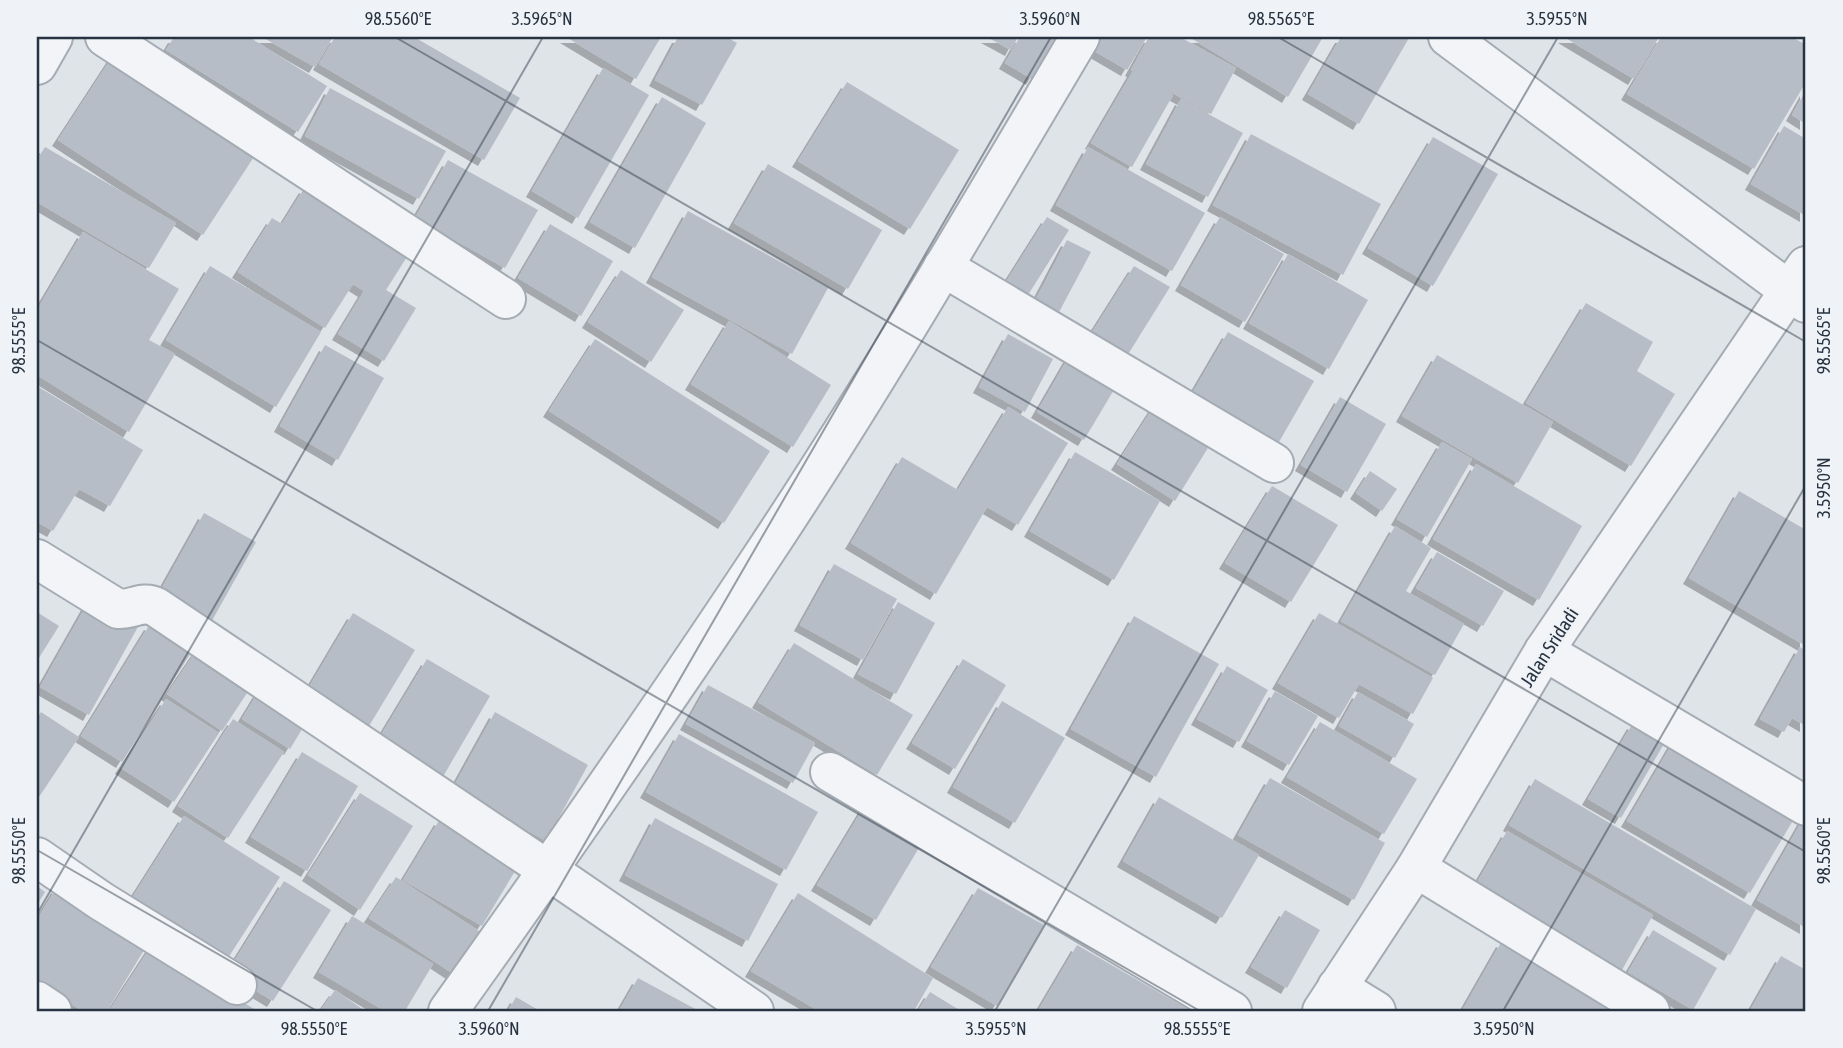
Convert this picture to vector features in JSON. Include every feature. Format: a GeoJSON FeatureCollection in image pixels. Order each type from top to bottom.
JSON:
{"type":"FeatureCollection","features":[{"type":"Feature","properties":{"kind":"street"},"geometry":{"type":"LineString","coordinates":[[37,65],[53,37]]}},
{"type":"Feature","properties":{"kind":"street"},"geometry":{"type":"LineString","coordinates":[[105,37],[506,299]]}},
{"type":"Feature","properties":{"kind":"street"},"geometry":{"type":"LineString","coordinates":[[448,1011],[758,563],[943,267],[1080,37]]}},
{"type":"Feature","properties":{"kind":"street"},"geometry":{"type":"LineString","coordinates":[[1448,37],[1801,287]]}},
{"type":"Feature","properties":{"kind":"street"},"geometry":{"type":"LineString","coordinates":[[943,267],[1274,463]]}},
{"type":"Feature","properties":{"kind":"street","name":"Jalan Sridadi"},"geometry":{"type":"LineString","coordinates":[[1329,999],[1416,868],[1544,651],[1801,287]]}},
{"type":"Feature","properties":{"kind":"street"},"geometry":{"type":"LineString","coordinates":[[37,559],[118,609],[124,610],[143,604],[156,607],[754,1011]]}},
{"type":"Feature","properties":{"kind":"street"},"geometry":{"type":"LineString","coordinates":[[1544,651],[1806,806]]}},
{"type":"Feature","properties":{"kind":"street"},"geometry":{"type":"LineString","coordinates":[[830,772],[1232,1011]]}},
{"type":"Feature","properties":{"kind":"street"},"geometry":{"type":"LineString","coordinates":[[37,857],[101,901],[237,985]]}},
{"type":"Feature","properties":{"kind":"street"},"geometry":{"type":"LineString","coordinates":[[1416,868],[1650,1011]]}},
{"type":"Feature","properties":{"kind":"street"},"geometry":{"type":"LineString","coordinates":[[1329,999],[1376,1011]]}},
{"type":"Feature","properties":{"kind":"street"},"geometry":{"type":"LineString","coordinates":[[37,1001],[52,1011]]}},
{"type":"Feature","properties":{"kind":"building"},"geometry":{"type":"Polygon","coordinates":[[[174,37],[249,37],[327,86],[298,132],[166,50],[174,37]]]}},
{"type":"Feature","properties":{"kind":"building"},"geometry":{"type":"Polygon","coordinates":[[[262,37],[333,37],[315,67],[262,37]]]}},
{"type":"Feature","properties":{"kind":"building"},"geometry":{"type":"Polygon","coordinates":[[[335,37],[414,37],[520,98],[484,160],[319,64],[335,37]]]}},
{"type":"Feature","properties":{"kind":"building"},"geometry":{"type":"Polygon","coordinates":[[[566,37],[661,37],[636,79],[566,37]]]}},
{"type":"Feature","properties":{"kind":"building"},"geometry":{"type":"Polygon","coordinates":[[[678,37],[726,37],[737,43],[702,105],[655,80],[678,37]]]}},
{"type":"Feature","properties":{"kind":"building"},"geometry":{"type":"Polygon","coordinates":[[[987,37],[1018,37],[1011,50],[987,37]]]}},
{"type":"Feature","properties":{"kind":"building"},"geometry":{"type":"Polygon","coordinates":[[[1020,37],[1055,39],[1032,79],[1005,63],[1020,37]]]}},
{"type":"Feature","properties":{"kind":"building"},"geometry":{"type":"Polygon","coordinates":[[[1099,37],[1147,37],[1127,70],[1091,49],[1099,37]]]}},
{"type":"Feature","properties":{"kind":"building"},"geometry":{"type":"Polygon","coordinates":[[[1149,37],[1180,37],[1236,68],[1211,114],[1156,84],[1173,95],[1132,167],[1091,143],[1133,71],[1131,70],[1149,37]]]}},
{"type":"Feature","properties":{"kind":"building"},"geometry":{"type":"Polygon","coordinates":[[[1189,37],[1323,37],[1288,97],[1189,37]]]}},
{"type":"Feature","properties":{"kind":"building"},"geometry":{"type":"Polygon","coordinates":[[[1341,37],[1409,38],[1359,124],[1308,94],[1341,37]]]}},
{"type":"Feature","properties":{"kind":"building"},"geometry":{"type":"Polygon","coordinates":[[[1564,37],[1659,37],[1634,79],[1564,37]]]}},
{"type":"Feature","properties":{"kind":"building"},"geometry":{"type":"Polygon","coordinates":[[[1661,37],[1792,37],[1806,45],[1806,82],[1754,169],[1627,94],[1661,37]]]}},
{"type":"Feature","properties":{"kind":"building"},"geometry":{"type":"Polygon","coordinates":[[[118,48],[263,143],[203,235],[58,140],[118,48]]]}},
{"type":"Feature","properties":{"kind":"building"},"geometry":{"type":"Polygon","coordinates":[[[603,68],[649,95],[578,218],[532,191],[603,68]]]}},
{"type":"Feature","properties":{"kind":"building"},"geometry":{"type":"Polygon","coordinates":[[[847,82],[959,150],[910,229],[798,161],[847,82]]]}},
{"type":"Feature","properties":{"kind":"building"},"geometry":{"type":"Polygon","coordinates":[[[330,88],[446,151],[419,199],[305,136],[330,88]]]}},
{"type":"Feature","properties":{"kind":"building"},"geometry":{"type":"Polygon","coordinates":[[[1806,90],[1806,124],[1792,115],[1806,90]]]}},
{"type":"Feature","properties":{"kind":"building"},"geometry":{"type":"Polygon","coordinates":[[[662,97],[706,123],[635,248],[590,222],[662,97]]]}},
{"type":"Feature","properties":{"kind":"building"},"geometry":{"type":"Polygon","coordinates":[[[1181,99],[1243,133],[1208,197],[1146,164],[1181,99]]]}},
{"type":"Feature","properties":{"kind":"building"},"geometry":{"type":"Polygon","coordinates":[[[1784,126],[1806,139],[1806,216],[1751,184],[1784,126]]]}},
{"type":"Feature","properties":{"kind":"building"},"geometry":{"type":"Polygon","coordinates":[[[1251,134],[1381,204],[1343,275],[1213,205],[1251,134]]]}},
{"type":"Feature","properties":{"kind":"building"},"geometry":{"type":"Polygon","coordinates":[[[1433,137],[1498,174],[1433,286],[1368,248],[1433,137]]]}},
{"type":"Feature","properties":{"kind":"building"},"geometry":{"type":"Polygon","coordinates":[[[45,147],[176,223],[149,268],[37,202],[37,160],[45,147]]]}},
{"type":"Feature","properties":{"kind":"building"},"geometry":{"type":"Polygon","coordinates":[[[1088,147],[1205,213],[1172,271],[1056,205],[1088,147]]]}},
{"type":"Feature","properties":{"kind":"building"},"geometry":{"type":"Polygon","coordinates":[[[448,160],[538,210],[505,268],[415,218],[448,160]]]}},
{"type":"Feature","properties":{"kind":"building"},"geometry":{"type":"Polygon","coordinates":[[[768,164],[882,230],[848,289],[734,223],[768,164]]]}},
{"type":"Feature","properties":{"kind":"building"},"geometry":{"type":"Polygon","coordinates":[[[305,187],[410,252],[386,290],[416,308],[384,361],[338,334],[364,291],[353,284],[325,328],[238,272],[272,218],[282,224],[305,187]]]}},
{"type":"Feature","properties":{"kind":"building"},"geometry":{"type":"Polygon","coordinates":[[[688,211],[828,288],[792,354],[652,277],[688,211]]]}},
{"type":"Feature","properties":{"kind":"building"},"geometry":{"type":"Polygon","coordinates":[[[1047,217],[1069,230],[1028,295],[1006,282],[1047,217]]]}},
{"type":"Feature","properties":{"kind":"building"},"geometry":{"type":"Polygon","coordinates":[[[1220,217],[1284,254],[1245,322],[1181,285],[1220,217]]]}},
{"type":"Feature","properties":{"kind":"building"},"geometry":{"type":"Polygon","coordinates":[[[550,224],[613,261],[581,316],[518,278],[550,224]]]}},
{"type":"Feature","properties":{"kind":"building"},"geometry":{"type":"Polygon","coordinates":[[[83,232],[179,289],[149,340],[175,354],[129,432],[37,375],[37,310],[83,232]]]}},
{"type":"Feature","properties":{"kind":"building"},"geometry":{"type":"Polygon","coordinates":[[[1067,240],[1091,252],[1058,314],[1035,301],[1067,240]]]}},
{"type":"Feature","properties":{"kind":"building"},"geometry":{"type":"Polygon","coordinates":[[[1288,254],[1368,300],[1329,369],[1249,323],[1288,254]]]}},
{"type":"Feature","properties":{"kind":"building"},"geometry":{"type":"Polygon","coordinates":[[[210,266],[321,332],[276,407],[166,340],[210,266]]]}},
{"type":"Feature","properties":{"kind":"building"},"geometry":{"type":"Polygon","coordinates":[[[1134,266],[1170,287],[1127,356],[1091,334],[1134,266]]]}},
{"type":"Feature","properties":{"kind":"building"},"geometry":{"type":"Polygon","coordinates":[[[621,270],[684,310],[651,362],[588,322],[621,270]]]}},
{"type":"Feature","properties":{"kind":"building"},"geometry":{"type":"Polygon","coordinates":[[[1586,303],[1653,342],[1637,371],[1675,394],[1631,466],[1526,403],[1586,303]]]}},
{"type":"Feature","properties":{"kind":"building"},"geometry":{"type":"Polygon","coordinates":[[[729,321],[831,385],[793,447],[691,384],[729,321]]]}},
{"type":"Feature","properties":{"kind":"building"},"geometry":{"type":"Polygon","coordinates":[[[1228,332],[1314,381],[1279,442],[1193,392],[1228,332]]]}},
{"type":"Feature","properties":{"kind":"building"},"geometry":{"type":"Polygon","coordinates":[[[1008,334],[1053,359],[1025,412],[979,387],[1008,334]]]}},
{"type":"Feature","properties":{"kind":"building"},"geometry":{"type":"Polygon","coordinates":[[[595,339],[770,451],[724,523],[549,411],[595,339]]]}},
{"type":"Feature","properties":{"kind":"building"},"geometry":{"type":"Polygon","coordinates":[[[325,345],[384,378],[338,460],[280,426],[325,345]]]}},
{"type":"Feature","properties":{"kind":"building"},"geometry":{"type":"Polygon","coordinates":[[[1070,355],[1118,383],[1084,440],[1037,412],[1070,355]]]}},
{"type":"Feature","properties":{"kind":"building"},"geometry":{"type":"Polygon","coordinates":[[[1437,355],[1553,422],[1518,483],[1402,416],[1437,355]]]}},
{"type":"Feature","properties":{"kind":"building"},"geometry":{"type":"Polygon","coordinates":[[[37,386],[143,450],[110,506],[79,489],[53,531],[37,522],[37,386]]]}},
{"type":"Feature","properties":{"kind":"building"},"geometry":{"type":"Polygon","coordinates":[[[1340,397],[1386,424],[1347,492],[1301,465],[1340,397]]]}},
{"type":"Feature","properties":{"kind":"building"},"geometry":{"type":"Polygon","coordinates":[[[1158,400],[1216,435],[1175,501],[1117,464],[1158,400]]]}},
{"type":"Feature","properties":{"kind":"building"},"geometry":{"type":"Polygon","coordinates":[[[1008,407],[1068,443],[1018,525],[987,507],[936,594],[851,543],[902,457],[958,490],[1008,407]]]}},
{"type":"Feature","properties":{"kind":"building"},"geometry":{"type":"Polygon","coordinates":[[[1442,442],[1472,459],[1427,537],[1397,519],[1442,442]]]}},
{"type":"Feature","properties":{"kind":"building"},"geometry":{"type":"Polygon","coordinates":[[[1075,452],[1160,501],[1114,580],[1030,531],[1075,452]]]}},
{"type":"Feature","properties":{"kind":"building"},"geometry":{"type":"Polygon","coordinates":[[[1476,464],[1582,526],[1539,600],[1433,539],[1476,464]]]}},
{"type":"Feature","properties":{"kind":"building"},"geometry":{"type":"Polygon","coordinates":[[[1370,471],[1397,489],[1382,511],[1356,493],[1370,471]]]}},
{"type":"Feature","properties":{"kind":"building"},"geometry":{"type":"Polygon","coordinates":[[[1272,486],[1338,525],[1291,602],[1225,563],[1272,486]]]}},
{"type":"Feature","properties":{"kind":"building"},"geometry":{"type":"Polygon","coordinates":[[[1739,491],[1806,530],[1806,646],[1689,578],[1739,491]]]}},
{"type":"Feature","properties":{"kind":"building"},"geometry":{"type":"Polygon","coordinates":[[[204,513],[256,542],[209,626],[157,597],[204,513]]]}},
{"type":"Feature","properties":{"kind":"building"},"geometry":{"type":"Polygon","coordinates":[[[1395,526],[1431,548],[1406,591],[1464,624],[1435,675],[1341,621],[1395,526]]]}},
{"type":"Feature","properties":{"kind":"building"},"geometry":{"type":"Polygon","coordinates":[[[1437,552],[1504,591],[1483,626],[1416,588],[1437,552]]]}},
{"type":"Feature","properties":{"kind":"building"},"geometry":{"type":"Polygon","coordinates":[[[834,564],[897,599],[863,660],[800,625],[834,564]]]}},
{"type":"Feature","properties":{"kind":"building"},"geometry":{"type":"Polygon","coordinates":[[[90,599],[139,625],[89,715],[40,687],[90,599]]]}},
{"type":"Feature","properties":{"kind":"building"},"geometry":{"type":"Polygon","coordinates":[[[898,602],[935,623],[896,694],[858,674],[898,602]]]}},
{"type":"Feature","properties":{"kind":"building"},"geometry":{"type":"Polygon","coordinates":[[[37,612],[59,626],[37,661],[37,612]]]}},
{"type":"Feature","properties":{"kind":"building"},"geometry":{"type":"Polygon","coordinates":[[[353,613],[415,650],[366,731],[305,694],[353,613]]]}},
{"type":"Feature","properties":{"kind":"building"},"geometry":{"type":"Polygon","coordinates":[[[1319,613],[1433,678],[1413,714],[1359,684],[1339,718],[1278,683],[1319,613]]]}},
{"type":"Feature","properties":{"kind":"building"},"geometry":{"type":"Polygon","coordinates":[[[1134,616],[1219,664],[1156,777],[1071,729],[1134,616]]]}},
{"type":"Feature","properties":{"kind":"building"},"geometry":{"type":"Polygon","coordinates":[[[150,624],[192,651],[122,762],[81,736],[150,624]]]}},
{"type":"Feature","properties":{"kind":"building"},"geometry":{"type":"Polygon","coordinates":[[[794,643],[913,715],[877,775],[758,702],[794,643]]]}},
{"type":"Feature","properties":{"kind":"building"},"geometry":{"type":"Polygon","coordinates":[[[1800,647],[1806,651],[1806,726],[1792,718],[1784,732],[1760,719],[1800,647]]]}},
{"type":"Feature","properties":{"kind":"building"},"geometry":{"type":"Polygon","coordinates":[[[197,650],[251,687],[222,731],[167,694],[197,650]]]}},
{"type":"Feature","properties":{"kind":"building"},"geometry":{"type":"Polygon","coordinates":[[[427,659],[490,696],[441,780],[377,742],[427,659]]]}},
{"type":"Feature","properties":{"kind":"building"},"geometry":{"type":"Polygon","coordinates":[[[963,659],[1006,685],[955,769],[912,743],[963,659]]]}},
{"type":"Feature","properties":{"kind":"building"},"geometry":{"type":"Polygon","coordinates":[[[1227,666],[1268,690],[1239,742],[1197,719],[1227,666]]]}},
{"type":"Feature","properties":{"kind":"building"},"geometry":{"type":"Polygon","coordinates":[[[708,685],[815,743],[793,783],[686,724],[708,685]]]}},
{"type":"Feature","properties":{"kind":"building"},"geometry":{"type":"Polygon","coordinates":[[[259,691],[307,721],[290,749],[242,719],[259,691]]]}},
{"type":"Feature","properties":{"kind":"building"},"geometry":{"type":"Polygon","coordinates":[[[1275,691],[1318,716],[1289,765],[1247,741],[1275,691]]]}},
{"type":"Feature","properties":{"kind":"building"},"geometry":{"type":"Polygon","coordinates":[[[1358,692],[1414,724],[1395,758],[1339,726],[1358,692]]]}},
{"type":"Feature","properties":{"kind":"building"},"geometry":{"type":"Polygon","coordinates":[[[166,699],[219,733],[174,802],[121,768],[166,699]]]}},
{"type":"Feature","properties":{"kind":"building"},"geometry":{"type":"Polygon","coordinates":[[[1002,701],[1065,738],[1015,823],[953,787],[1002,701]]]}},
{"type":"Feature","properties":{"kind":"building"},"geometry":{"type":"Polygon","coordinates":[[[41,712],[79,737],[37,800],[37,718],[41,712]]]}},
{"type":"Feature","properties":{"kind":"building"},"geometry":{"type":"Polygon","coordinates":[[[495,712],[588,765],[546,841],[453,788],[495,712]]]}},
{"type":"Feature","properties":{"kind":"building"},"geometry":{"type":"Polygon","coordinates":[[[233,719],[284,752],[228,838],[178,806],[233,719]]]}},
{"type":"Feature","properties":{"kind":"building"},"geometry":{"type":"Polygon","coordinates":[[[1320,722],[1417,779],[1384,834],[1287,777],[1320,722]]]}},
{"type":"Feature","properties":{"kind":"building"},"geometry":{"type":"Polygon","coordinates":[[[1633,723],[1665,742],[1621,818],[1588,799],[1633,723]]]}},
{"type":"Feature","properties":{"kind":"building"},"geometry":{"type":"Polygon","coordinates":[[[679,734],[818,812],[786,870],[646,792],[679,734]]]}},
{"type":"Feature","properties":{"kind":"building"},"geometry":{"type":"Polygon","coordinates":[[[1675,739],[1798,812],[1750,893],[1627,821],[1675,739]]]}},
{"type":"Feature","properties":{"kind":"building"},"geometry":{"type":"Polygon","coordinates":[[[302,752],[358,786],[307,871],[251,837],[302,752]]]}},
{"type":"Feature","properties":{"kind":"building"},"geometry":{"type":"Polygon","coordinates":[[[1270,778],[1385,843],[1354,900],[1238,835],[1270,778]]]}},
{"type":"Feature","properties":{"kind":"building"},"geometry":{"type":"Polygon","coordinates":[[[1535,779],[1756,909],[1730,955],[1509,825],[1535,779]]]}},
{"type":"Feature","properties":{"kind":"building"},"geometry":{"type":"Polygon","coordinates":[[[360,793],[413,826],[360,910],[308,875],[360,793]]]}},
{"type":"Feature","properties":{"kind":"building"},"geometry":{"type":"Polygon","coordinates":[[[1159,797],[1259,855],[1222,918],[1123,861],[1159,797]]]}},
{"type":"Feature","properties":{"kind":"building"},"geometry":{"type":"Polygon","coordinates":[[[864,807],[923,841],[876,920],[817,885],[864,807]]]}},
{"type":"Feature","properties":{"kind":"building"},"geometry":{"type":"Polygon","coordinates":[[[1806,814],[1806,928],[1757,900],[1806,814]]]}},
{"type":"Feature","properties":{"kind":"building"},"geometry":{"type":"Polygon","coordinates":[[[184,816],[280,877],[221,969],[125,909],[184,816]]]}},
{"type":"Feature","properties":{"kind":"building"},"geometry":{"type":"Polygon","coordinates":[[[655,818],[778,884],[748,941],[625,875],[655,818]]]}},
{"type":"Feature","properties":{"kind":"building"},"geometry":{"type":"Polygon","coordinates":[[[440,819],[518,866],[482,926],[403,880],[440,819]]]}},
{"type":"Feature","properties":{"kind":"building"},"geometry":{"type":"Polygon","coordinates":[[[1507,831],[1653,915],[1622,970],[1475,886],[1507,831]]]}},
{"type":"Feature","properties":{"kind":"building"},"geometry":{"type":"Polygon","coordinates":[[[396,877],[482,933],[455,975],[369,918],[396,877]]]}},
{"type":"Feature","properties":{"kind":"building"},"geometry":{"type":"Polygon","coordinates":[[[284,881],[331,910],[273,1001],[227,973],[284,881]]]}},
{"type":"Feature","properties":{"kind":"building"},"geometry":{"type":"Polygon","coordinates":[[[37,886],[45,892],[37,905],[37,886]]]}},
{"type":"Feature","properties":{"kind":"building"},"geometry":{"type":"Polygon","coordinates":[[[57,887],[149,942],[107,1011],[83,1011],[37,984],[37,920],[57,887]]]}},
{"type":"Feature","properties":{"kind":"building"},"geometry":{"type":"Polygon","coordinates":[[[978,888],[1044,925],[997,1006],[931,967],[978,888]]]}},
{"type":"Feature","properties":{"kind":"building"},"geometry":{"type":"Polygon","coordinates":[[[798,893],[933,978],[914,1011],[819,1011],[751,971],[798,893]]]}},
{"type":"Feature","properties":{"kind":"building"},"geometry":{"type":"Polygon","coordinates":[[[1285,910],[1320,930],[1287,988],[1251,967],[1285,910]]]}},
{"type":"Feature","properties":{"kind":"building"},"geometry":{"type":"Polygon","coordinates":[[[352,916],[433,964],[405,1011],[385,1011],[319,972],[352,916]]]}},
{"type":"Feature","properties":{"kind":"building"},"geometry":{"type":"Polygon","coordinates":[[[1653,930],[1717,968],[1693,1010],[1628,972],[1653,930]]]}},
{"type":"Feature","properties":{"kind":"building"},"geometry":{"type":"Polygon","coordinates":[[[1502,941],[1624,1011],[1462,1011],[1502,941]]]}},
{"type":"Feature","properties":{"kind":"building"},"geometry":{"type":"Polygon","coordinates":[[[152,945],[254,1009],[109,1011],[152,945]]]}},
{"type":"Feature","properties":{"kind":"building"},"geometry":{"type":"Polygon","coordinates":[[[1077,945],[1191,1011],[1038,1011],[1077,945]]]}},
{"type":"Feature","properties":{"kind":"building"},"geometry":{"type":"Polygon","coordinates":[[[1781,956],[1806,970],[1806,1011],[1750,1011],[1781,956]]]}},
{"type":"Feature","properties":{"kind":"building"},"geometry":{"type":"Polygon","coordinates":[[[638,978],[699,1011],[619,1011],[638,978]]]}},
{"type":"Feature","properties":{"kind":"building"},"geometry":{"type":"Polygon","coordinates":[[[335,990],[365,1011],[320,1011],[335,990]]]}},
{"type":"Feature","properties":{"kind":"building"},"geometry":{"type":"Polygon","coordinates":[[[930,992],[961,1011],[918,1011],[930,992]]]}},
{"type":"Feature","properties":{"kind":"building"},"geometry":{"type":"Polygon","coordinates":[[[516,997],[540,1011],[508,1011],[516,997]]]}}]}
